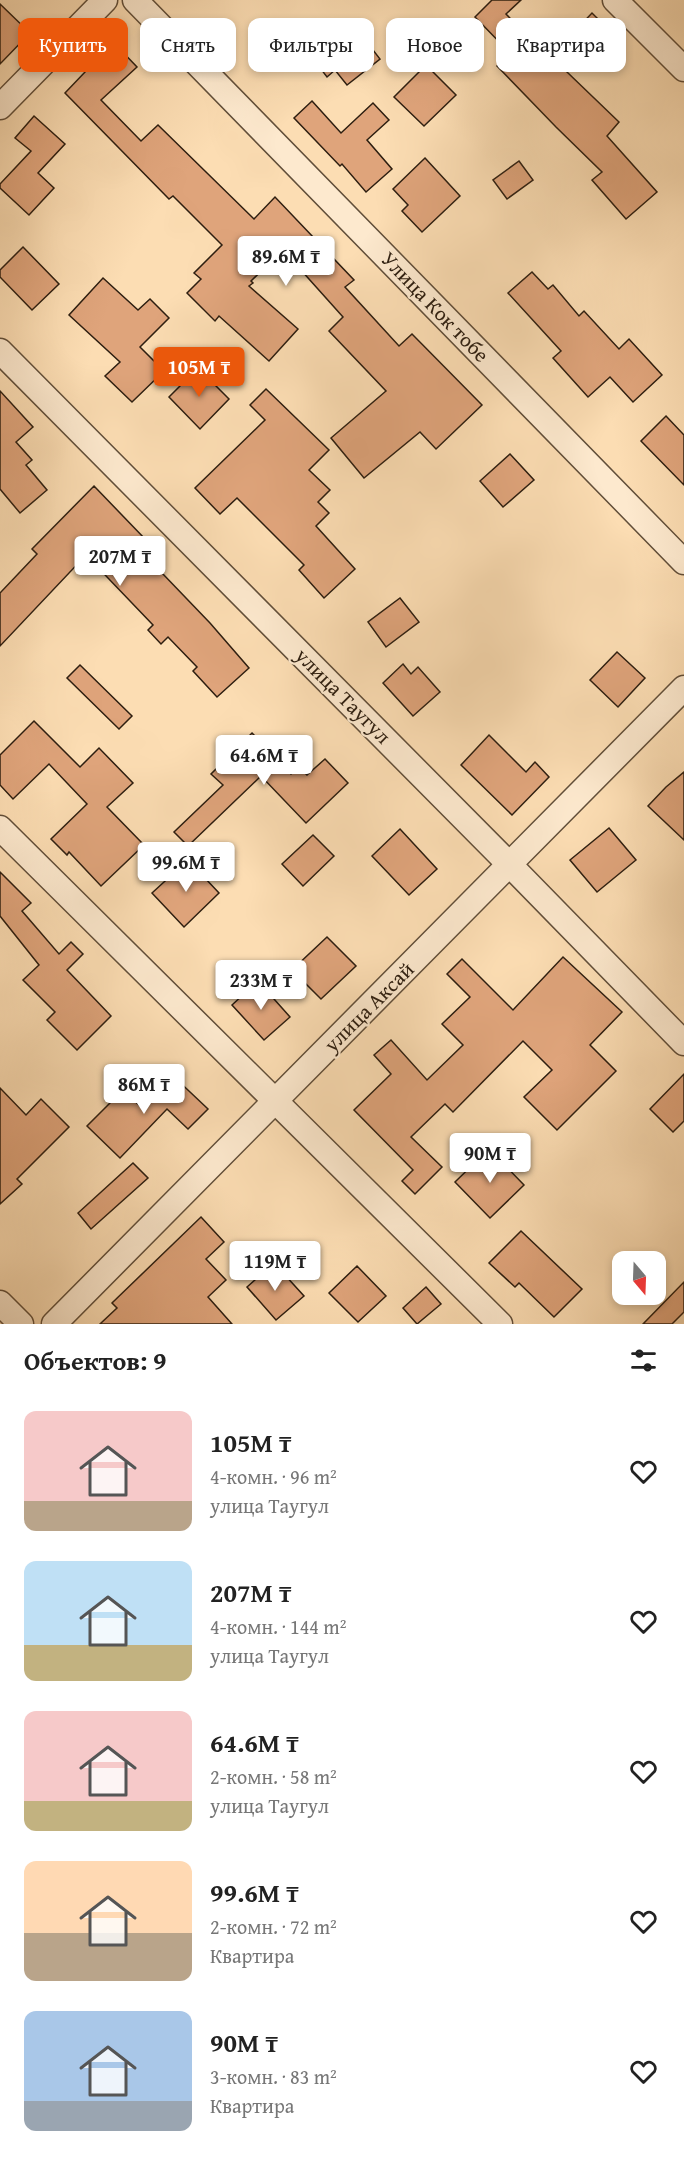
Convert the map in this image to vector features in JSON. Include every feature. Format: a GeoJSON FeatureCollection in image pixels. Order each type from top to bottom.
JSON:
{"type":"FeatureCollection","features":[{"type":"Feature","properties":{"kind":"street"},"geometry":{"type":"LineString","coordinates":[[0,107],[105,0]]}},
{"type":"Feature","properties":{"kind":"street","name":"Улица Кок тобе"},"geometry":{"type":"LineString","coordinates":[[135,0],[684,562]]}},
{"type":"Feature","properties":{"kind":"street"},"geometry":{"type":"LineString","coordinates":[[615,0],[684,69]]}},
{"type":"Feature","properties":{"kind":"street","name":"улица Таугул"},"geometry":{"type":"LineString","coordinates":[[0,351],[684,1043]]}},
{"type":"Feature","properties":{"kind":"street","name":"улица Аксай"},"geometry":{"type":"LineString","coordinates":[[54,1324],[684,688]]}},
{"type":"Feature","properties":{"kind":"street"},"geometry":{"type":"LineString","coordinates":[[0,828],[500,1324]]}},
{"type":"Feature","properties":{"kind":"street"},"geometry":{"type":"LineString","coordinates":[[0,1303],[21,1324]]}},
{"type":"Feature","properties":{"kind":"building"},"geometry":{"type":"Polygon","coordinates":[[[492,0],[521,0],[506,14],[510,18],[496,18],[496,39],[484,26],[484,18],[475,17],[492,0]]]}},
{"type":"Feature","properties":{"kind":"building"},"geometry":{"type":"Polygon","coordinates":[[[0,4],[18,21],[18,45],[0,64],[0,4]]]}},
{"type":"Feature","properties":{"kind":"building"},"geometry":{"type":"Polygon","coordinates":[[[592,13],[597,18],[587,18],[592,13]]]}},
{"type":"Feature","properties":{"kind":"building"},"geometry":{"type":"Polygon","coordinates":[[[374,51],[380,59],[374,64],[374,51]]]}},
{"type":"Feature","properties":{"kind":"building"},"geometry":{"type":"Polygon","coordinates":[[[128,58],[137,67],[101,100],[141,141],[158,125],[254,219],[275,197],[354,280],[345,287],[399,346],[412,334],[482,405],[436,449],[420,432],[364,478],[331,438],[386,391],[329,331],[343,317],[283,250],[251,281],[253,283],[249,286],[298,329],[269,361],[219,316],[215,321],[187,293],[201,279],[194,273],[222,245],[173,196],[169,199],[65,93],[85,72],[128,72],[128,58]]]}},
{"type":"Feature","properties":{"kind":"building"},"geometry":{"type":"Polygon","coordinates":[[[323,72],[333,72],[327,77],[323,72]]]}},
{"type":"Feature","properties":{"kind":"building"},"geometry":{"type":"Polygon","coordinates":[[[337,72],[364,72],[347,85],[337,72]]]}},
{"type":"Feature","properties":{"kind":"building"},"geometry":{"type":"Polygon","coordinates":[[[419,72],[433,72],[456,95],[424,126],[394,97],[419,72]]]}},
{"type":"Feature","properties":{"kind":"building"},"geometry":{"type":"Polygon","coordinates":[[[503,72],[567,72],[619,122],[607,136],[657,192],[626,219],[592,180],[602,172],[503,72]]]}},
{"type":"Feature","properties":{"kind":"building"},"geometry":{"type":"Polygon","coordinates":[[[312,101],[341,133],[373,103],[389,120],[367,140],[392,169],[366,192],[342,164],[340,166],[294,118],[312,101]]]}},
{"type":"Feature","properties":{"kind":"building"},"geometry":{"type":"Polygon","coordinates":[[[34,116],[65,144],[38,173],[54,188],[29,215],[0,188],[0,184],[31,151],[15,138],[34,116]]]}},
{"type":"Feature","properties":{"kind":"building"},"geometry":{"type":"Polygon","coordinates":[[[425,158],[460,196],[422,232],[402,211],[408,205],[393,189],[425,158]]]}},
{"type":"Feature","properties":{"kind":"building"},"geometry":{"type":"Polygon","coordinates":[[[519,161],[533,180],[507,199],[493,180],[519,161]]]}},
{"type":"Feature","properties":{"kind":"building"},"geometry":{"type":"Polygon","coordinates":[[[23,247],[59,284],[32,310],[0,277],[0,270],[23,247]]]}},
{"type":"Feature","properties":{"kind":"building"},"geometry":{"type":"Polygon","coordinates":[[[532,272],[548,289],[553,285],[579,316],[584,311],[619,349],[629,339],[662,375],[633,402],[610,377],[588,397],[553,358],[561,351],[508,293],[532,272]]]}},
{"type":"Feature","properties":{"kind":"building"},"geometry":{"type":"Polygon","coordinates":[[[103,278],[138,310],[150,299],[169,318],[140,347],[164,371],[132,402],[105,376],[120,362],[69,315],[103,278]]]}},
{"type":"Feature","properties":{"kind":"building"},"geometry":{"type":"Polygon","coordinates":[[[198,368],[229,399],[200,429],[169,397],[198,368]]]}},
{"type":"Feature","properties":{"kind":"building"},"geometry":{"type":"Polygon","coordinates":[[[266,389],[329,450],[309,470],[330,490],[318,502],[329,513],[316,526],[355,569],[324,598],[299,570],[304,565],[237,498],[220,514],[195,488],[265,420],[250,405],[266,389]]]}},
{"type":"Feature","properties":{"kind":"building"},"geometry":{"type":"Polygon","coordinates":[[[0,391],[33,427],[16,442],[32,460],[26,465],[47,490],[20,513],[0,489],[0,391]]]}},
{"type":"Feature","properties":{"kind":"building"},"geometry":{"type":"Polygon","coordinates":[[[666,416],[684,435],[684,485],[641,441],[666,416]]]}},
{"type":"Feature","properties":{"kind":"building"},"geometry":{"type":"Polygon","coordinates":[[[510,454],[534,480],[503,507],[480,481],[510,454]]]}},
{"type":"Feature","properties":{"kind":"building"},"geometry":{"type":"Polygon","coordinates":[[[94,486],[146,540],[138,548],[210,623],[249,668],[217,697],[193,671],[197,667],[168,637],[161,644],[148,630],[153,625],[86,555],[0,646],[0,593],[37,554],[32,549],[94,486]]]}},
{"type":"Feature","properties":{"kind":"building"},"geometry":{"type":"Polygon","coordinates":[[[400,598],[419,622],[386,647],[368,622],[400,598]]]}},
{"type":"Feature","properties":{"kind":"building"},"geometry":{"type":"Polygon","coordinates":[[[617,652],[645,678],[618,707],[590,680],[617,652]]]}},
{"type":"Feature","properties":{"kind":"building"},"geometry":{"type":"Polygon","coordinates":[[[403,664],[411,674],[418,667],[440,692],[413,716],[383,683],[403,664]]]}},
{"type":"Feature","properties":{"kind":"building"},"geometry":{"type":"Polygon","coordinates":[[[80,665],[132,716],[119,729],[67,678],[80,665]]]}},
{"type":"Feature","properties":{"kind":"building"},"geometry":{"type":"Polygon","coordinates":[[[34,721],[80,767],[99,748],[133,783],[107,807],[144,845],[101,886],[69,852],[67,855],[51,839],[87,804],[49,764],[13,799],[0,785],[0,755],[34,721]]]}},
{"type":"Feature","properties":{"kind":"building"},"geometry":{"type":"Polygon","coordinates":[[[252,733],[291,774],[299,767],[307,775],[325,759],[348,783],[306,823],[261,776],[188,846],[174,832],[223,785],[211,774],[252,733]]]}},
{"type":"Feature","properties":{"kind":"building"},"geometry":{"type":"Polygon","coordinates":[[[489,735],[526,772],[535,762],[549,777],[512,815],[461,765],[489,735]]]}},
{"type":"Feature","properties":{"kind":"building"},"geometry":{"type":"Polygon","coordinates":[[[684,772],[684,840],[648,806],[684,772]]]}},
{"type":"Feature","properties":{"kind":"building"},"geometry":{"type":"Polygon","coordinates":[[[609,828],[636,860],[597,892],[570,860],[609,828]]]}},
{"type":"Feature","properties":{"kind":"building"},"geometry":{"type":"Polygon","coordinates":[[[400,829],[437,869],[409,895],[372,856],[400,829]]]}},
{"type":"Feature","properties":{"kind":"building"},"geometry":{"type":"Polygon","coordinates":[[[313,835],[334,856],[303,886],[282,864],[313,835]]]}},
{"type":"Feature","properties":{"kind":"building"},"geometry":{"type":"Polygon","coordinates":[[[188,860],[219,893],[184,927],[152,893],[188,860]]]}},
{"type":"Feature","properties":{"kind":"building"},"geometry":{"type":"Polygon","coordinates":[[[0,872],[31,903],[22,911],[59,954],[71,942],[83,954],[67,970],[111,1016],[77,1050],[47,1020],[55,1012],[23,980],[39,965],[0,916],[0,872]]]}},
{"type":"Feature","properties":{"kind":"building"},"geometry":{"type":"Polygon","coordinates":[[[327,937],[356,966],[321,999],[292,970],[327,937]]]}},
{"type":"Feature","properties":{"kind":"building"},"geometry":{"type":"Polygon","coordinates":[[[563,957],[622,1012],[590,1045],[616,1071],[557,1130],[524,1097],[552,1070],[523,1041],[453,1112],[445,1104],[411,1137],[442,1167],[415,1194],[402,1181],[413,1170],[354,1110],[391,1074],[374,1055],[391,1040],[427,1080],[463,1045],[442,1024],[470,997],[447,974],[462,959],[513,1010],[563,957]]]}},
{"type":"Feature","properties":{"kind":"building"},"geometry":{"type":"Polygon","coordinates":[[[258,981],[290,1017],[264,1040],[232,1005],[258,981]]]}},
{"type":"Feature","properties":{"kind":"building"},"geometry":{"type":"Polygon","coordinates":[[[684,1074],[684,1121],[673,1132],[650,1109],[684,1074]]]}},
{"type":"Feature","properties":{"kind":"building"},"geometry":{"type":"Polygon","coordinates":[[[172,1075],[208,1109],[188,1129],[167,1109],[120,1158],[87,1126],[123,1090],[141,1107],[172,1075]]]}},
{"type":"Feature","properties":{"kind":"building"},"geometry":{"type":"Polygon","coordinates":[[[0,1088],[26,1115],[41,1099],[69,1127],[17,1179],[22,1184],[0,1204],[0,1088]]]}},
{"type":"Feature","properties":{"kind":"building"},"geometry":{"type":"Polygon","coordinates":[[[489,1149],[524,1185],[490,1218],[455,1182],[489,1149]]]}},
{"type":"Feature","properties":{"kind":"building"},"geometry":{"type":"Polygon","coordinates":[[[133,1163],[148,1178],[91,1229],[78,1213],[133,1163]]]}},
{"type":"Feature","properties":{"kind":"building"},"geometry":{"type":"Polygon","coordinates":[[[201,1217],[224,1242],[206,1259],[226,1280],[208,1297],[232,1324],[100,1324],[117,1308],[112,1303],[201,1217]]]}},
{"type":"Feature","properties":{"kind":"building"},"geometry":{"type":"Polygon","coordinates":[[[521,1231],[582,1289],[554,1317],[519,1283],[515,1287],[489,1263],[521,1231]]]}},
{"type":"Feature","properties":{"kind":"building"},"geometry":{"type":"Polygon","coordinates":[[[274,1263],[304,1296],[276,1320],[247,1287],[274,1263]]]}},
{"type":"Feature","properties":{"kind":"building"},"geometry":{"type":"Polygon","coordinates":[[[357,1266],[386,1296],[358,1322],[329,1293],[357,1266]]]}},
{"type":"Feature","properties":{"kind":"building"},"geometry":{"type":"Polygon","coordinates":[[[684,1282],[684,1312],[672,1324],[643,1324],[662,1305],[666,1305],[666,1300],[684,1282]]]}},
{"type":"Feature","properties":{"kind":"building"},"geometry":{"type":"Polygon","coordinates":[[[426,1287],[441,1304],[417,1324],[403,1308],[426,1287]]]}}]}
